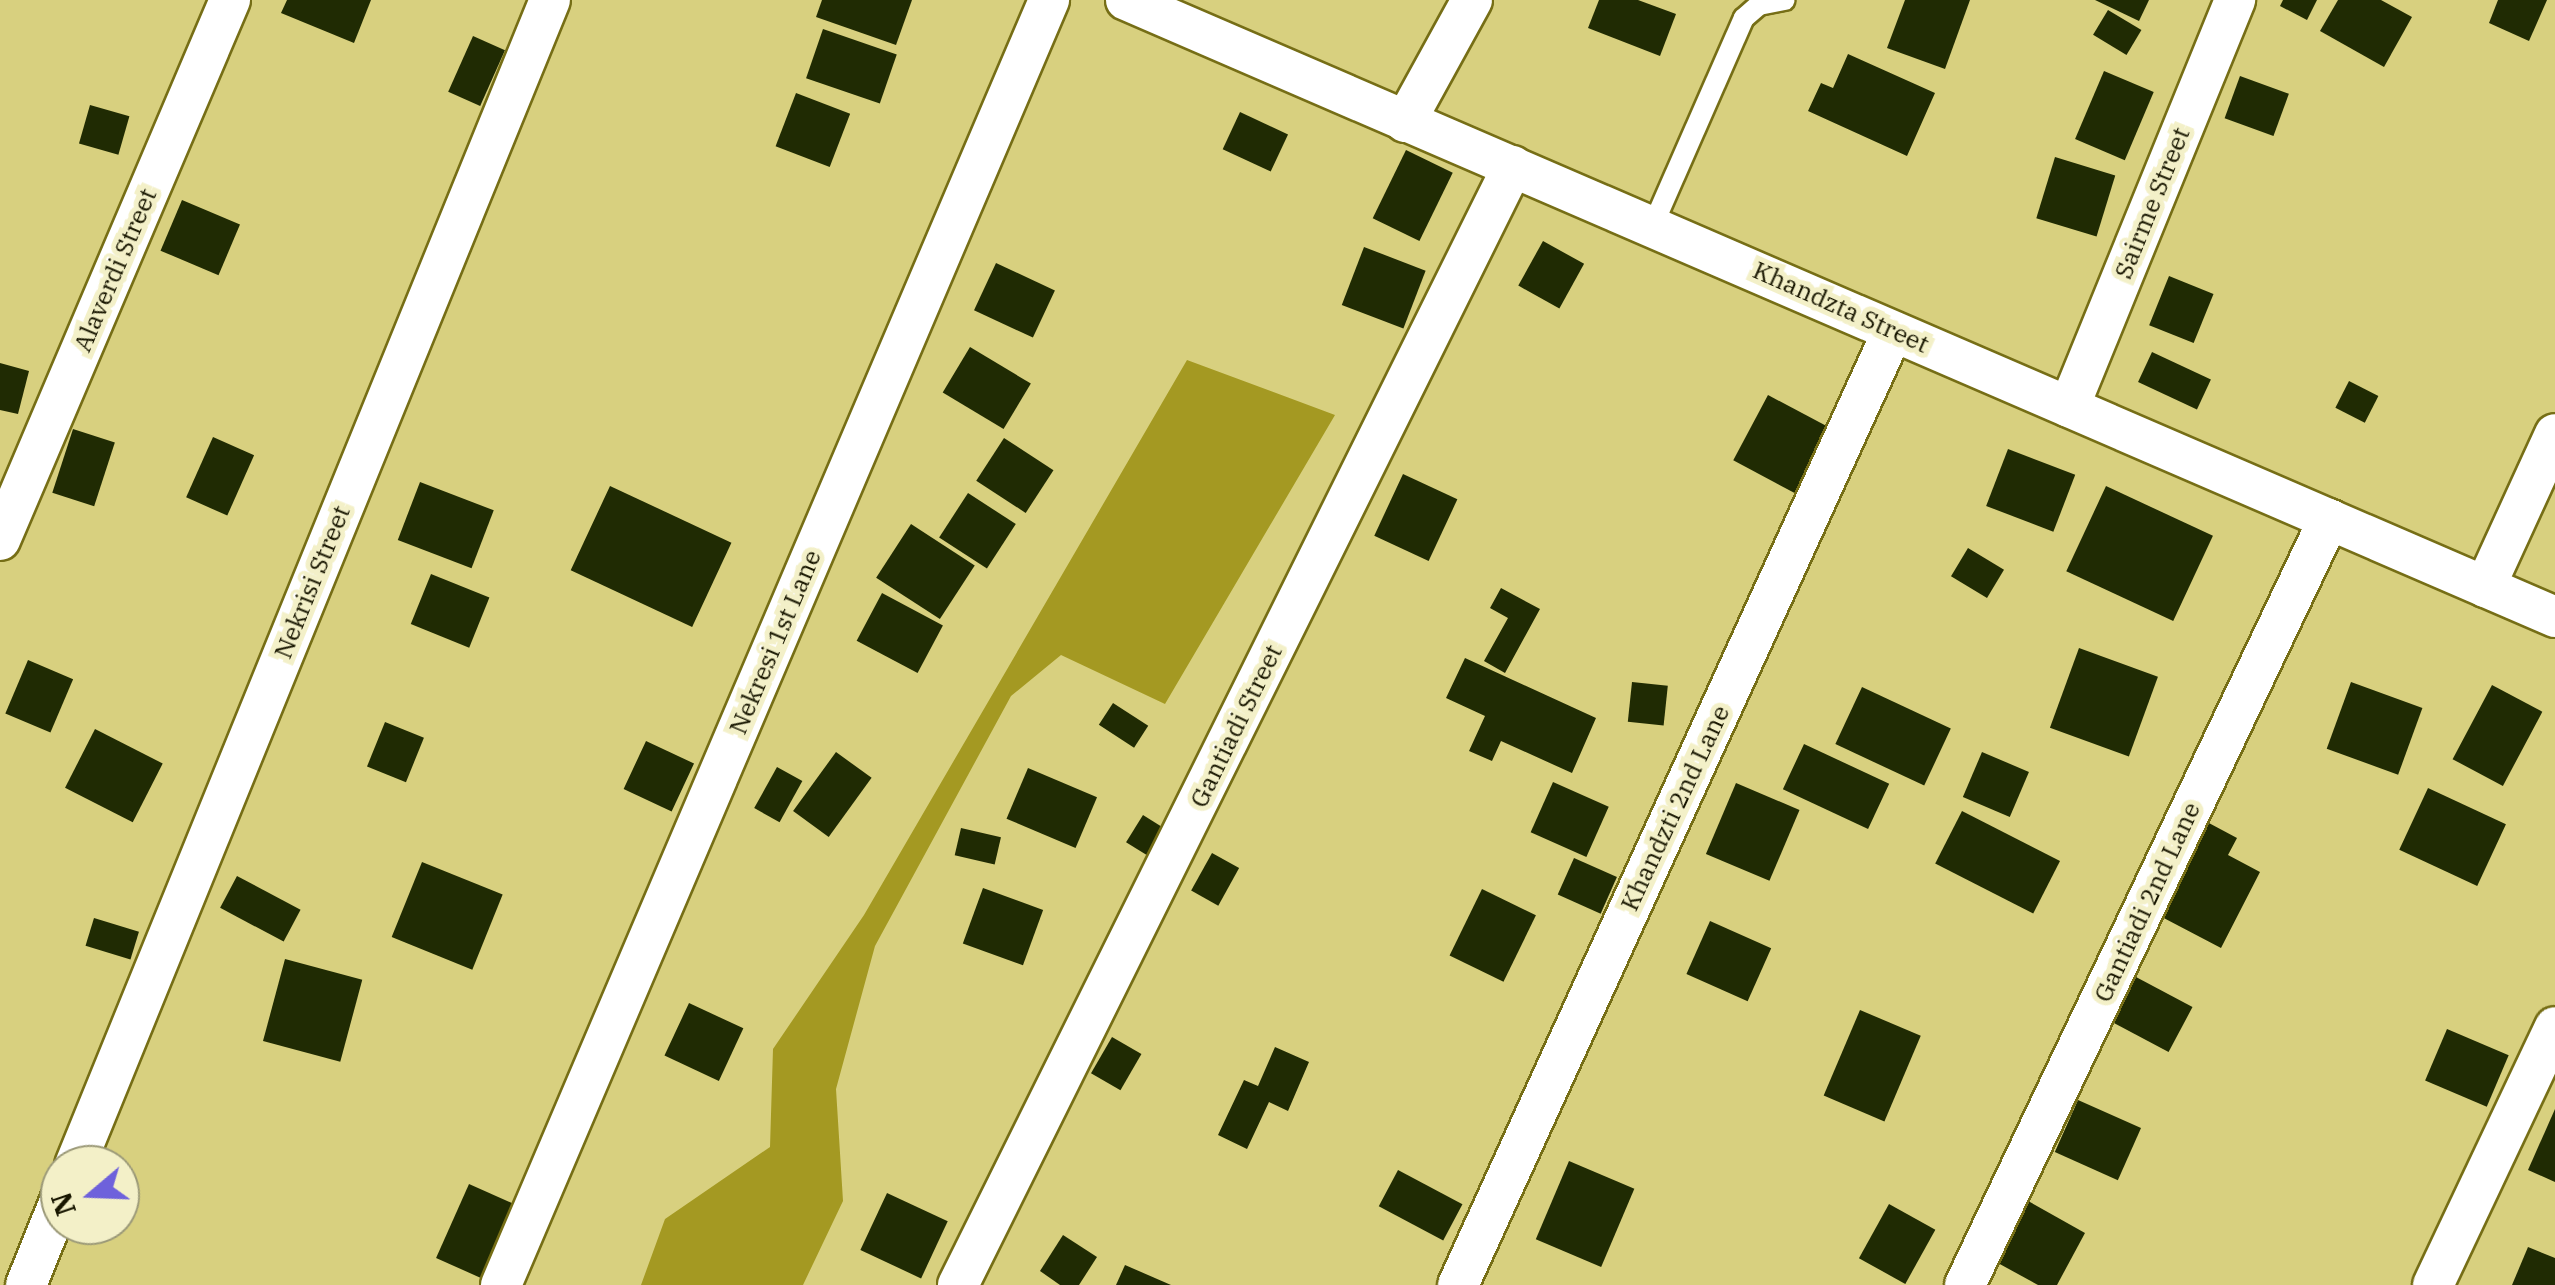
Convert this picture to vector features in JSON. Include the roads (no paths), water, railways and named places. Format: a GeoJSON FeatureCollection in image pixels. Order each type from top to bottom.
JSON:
{"type":"FeatureCollection","features":[{"type":"Feature","properties":{"kind":"street","name":"Alaverdi Street"},"geometry":{"type":"LineString","coordinates":[[0,540],[230,0]]}},
{"type":"Feature","properties":{"kind":"street","name":"Nekrisi Street"},"geometry":{"type":"LineString","coordinates":[[82,1145],[550,0]]}},
{"type":"Feature","properties":{"kind":"street","name":"Nekresi 1st Lane"},"geometry":{"type":"LineString","coordinates":[[501,1285],[1049,0]]}},
{"type":"Feature","properties":{"kind":"street"},"geometry":{"type":"LineString","coordinates":[[1406,122],[1472,0]]}},
{"type":"Feature","properties":{"kind":"street","name":"Sairme Street"},"geometry":{"type":"LineString","coordinates":[[2069,406],[2235,0]]}},
{"type":"Feature","properties":{"kind":"street","name":"Khandzta Street"},"geometry":{"type":"LineString","coordinates":[[1129,1],[2555,617]]}},
{"type":"Feature","properties":{"kind":"street","name":"Gantiadi Street"},"geometry":{"type":"LineString","coordinates":[[958,1285],[1514,166]]}},
{"type":"Feature","properties":{"kind":"street","name":"Khandzti 2nd Lane"},"geometry":{"type":"LineString","coordinates":[[1458,1285],[1893,331]]}},
{"type":"Feature","properties":{"kind":"street"},"geometry":{"type":"LineString","coordinates":[[2485,587],[2555,434]]}},
{"type":"Feature","properties":{"kind":"street","name":"Gantiadi 2nd Lane"},"geometry":{"type":"LineString","coordinates":[[1965,1285],[2329,519]]}},
{"type":"Feature","properties":{"kind":"street"},"geometry":{"type":"LineString","coordinates":[[2434,1285],[2555,1027]]}},
{"type":"Feature","properties":{"kind":"street"},"geometry":{"type":"LineString","coordinates":[[26,1285],[42,1245]]}},
{"type":"Feature","properties":{"kind":"lane"},"geometry":{"type":"LineString","coordinates":[[1654,225],[1744,18],[1759,5],[1785,0]]}}]}
